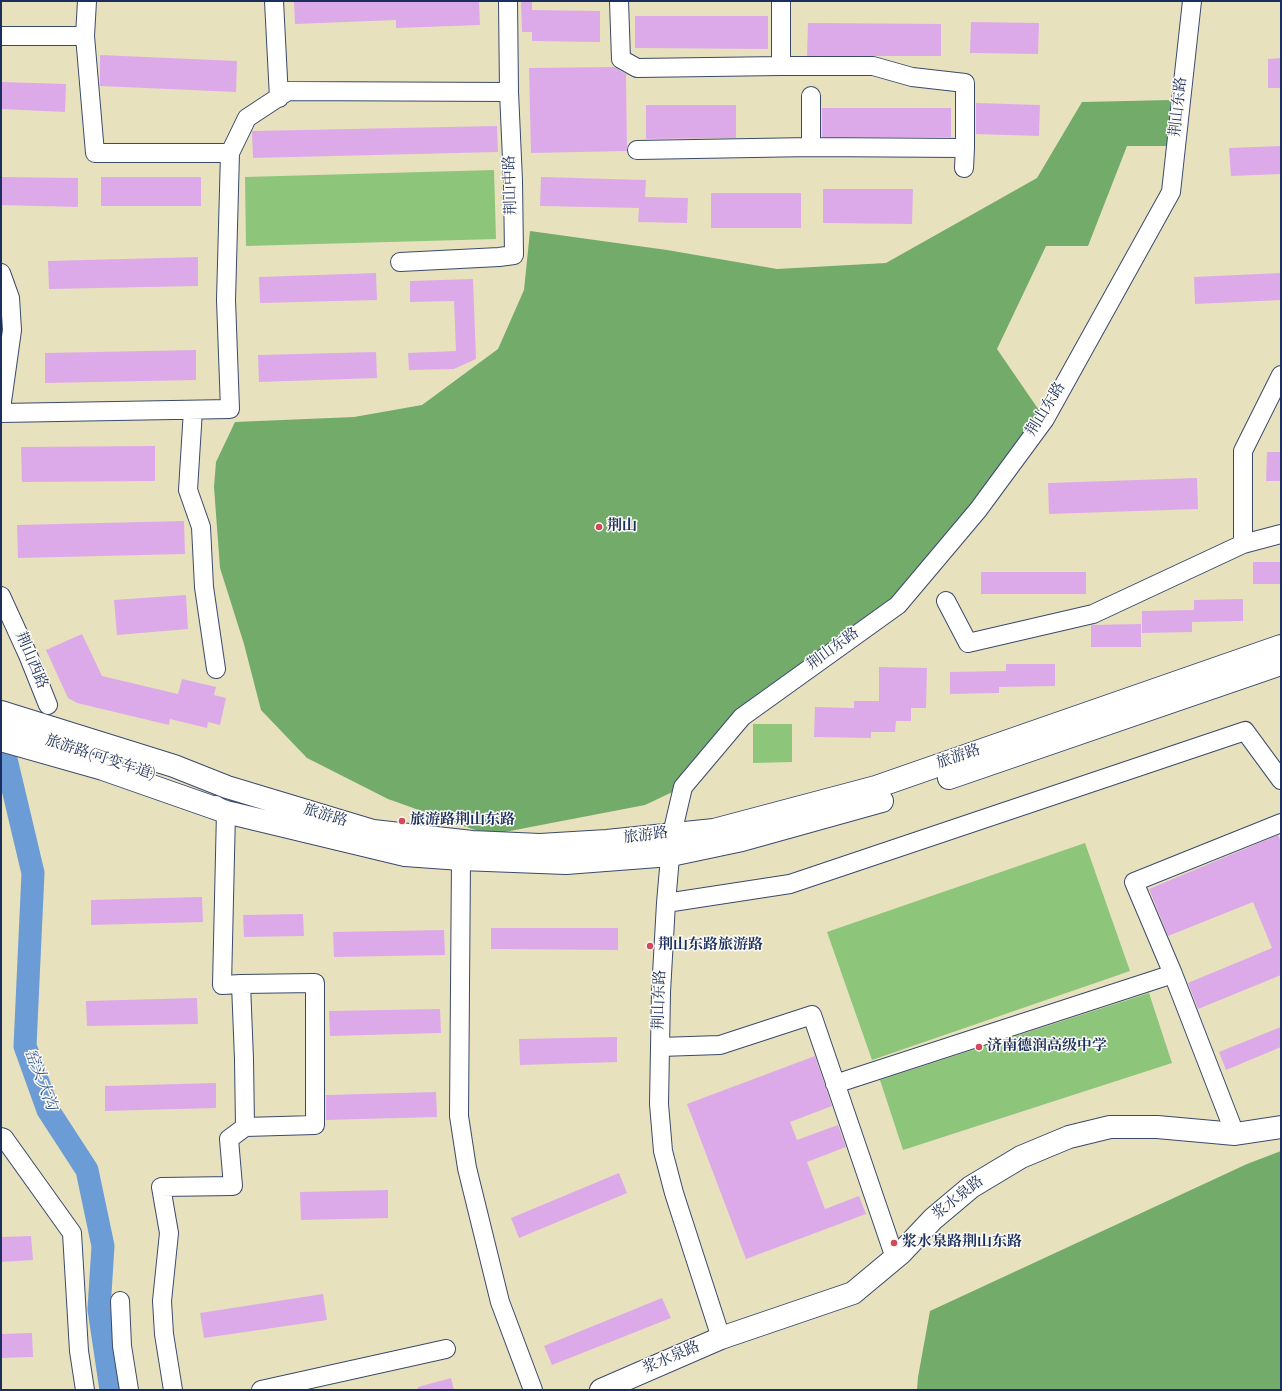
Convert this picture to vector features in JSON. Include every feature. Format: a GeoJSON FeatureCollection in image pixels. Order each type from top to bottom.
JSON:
{"type":"FeatureCollection","features":[{"type":"Feature","properties":{"kind":"main road","name":"旅游路"},"geometry":{"type":"LineString","coordinates":[[1,740],[103,769],[226,812],[405,855],[461,859],[566,863],[671,844],[714,830],[876,787],[1281,646]]}},
{"type":"Feature","properties":{"kind":"main road","name":"旅游路"},"geometry":{"type":"LineString","coordinates":[[1,712],[174,766],[228,787],[373,831],[472,842],[548,844],[607,841],[671,844],[742,840],[877,803],[1281,664]]}},
{"type":"Feature","properties":{"kind":"main road","name":"浆水泉路"},"geometry":{"type":"LineString","coordinates":[[601,1390],[721,1338],[853,1293],[895,1258],[933,1219],[971,1187],[1021,1157],[1069,1137],[1110,1126],[1157,1127],[1235,1134],[1281,1127]]}},
{"type":"Feature","properties":{"kind":"street"},"geometry":{"type":"LineString","coordinates":[[87,1],[85,36],[95,153],[230,153]]}},
{"type":"Feature","properties":{"kind":"street"},"geometry":{"type":"LineString","coordinates":[[274,1],[279,98]]}},
{"type":"Feature","properties":{"kind":"street","name":"荆山中路"},"geometry":{"type":"LineString","coordinates":[[400,262],[499,257],[514,254],[513,181],[508,92],[508,1]]}},
{"type":"Feature","properties":{"kind":"street"},"geometry":{"type":"LineString","coordinates":[[619,1],[621,59],[637,68],[873,66],[912,77],[966,83],[964,168]]}},
{"type":"Feature","properties":{"kind":"street"},"geometry":{"type":"LineString","coordinates":[[781,1],[781,66]]}},
{"type":"Feature","properties":{"kind":"street","name":"荆山东路"},"geometry":{"type":"LineString","coordinates":[[721,1338],[674,1193],[663,1151],[659,1104],[661,992],[666,903],[671,844],[683,788],[742,717],[898,605],[978,510],[1045,419],[1171,192],[1192,1]]}},
{"type":"Feature","properties":{"kind":"street"},"geometry":{"type":"LineString","coordinates":[[1,36],[85,36]]}},
{"type":"Feature","properties":{"kind":"street"},"geometry":{"type":"LineString","coordinates":[[1,413],[230,409],[226,300],[230,153],[247,118],[288,91],[508,92]]}},
{"type":"Feature","properties":{"kind":"street"},"geometry":{"type":"LineString","coordinates":[[811,96],[811,147]]}},
{"type":"Feature","properties":{"kind":"street"},"geometry":{"type":"LineString","coordinates":[[637,150],[811,147],[965,148]]}},
{"type":"Feature","properties":{"kind":"street"},"geometry":{"type":"LineString","coordinates":[[1,272],[10,298],[12,330],[1,409]]}},
{"type":"Feature","properties":{"kind":"street"},"geometry":{"type":"LineString","coordinates":[[1243,544],[1243,451],[1281,375]]}},
{"type":"Feature","properties":{"kind":"street"},"geometry":{"type":"LineString","coordinates":[[193,410],[188,490],[201,527],[204,587],[216,669]]}},
{"type":"Feature","properties":{"kind":"street"},"geometry":{"type":"LineString","coordinates":[[946,601],[968,643],[1092,614],[1243,544],[1281,534]]}},
{"type":"Feature","properties":{"kind":"street","name":"荆山西路"},"geometry":{"type":"LineString","coordinates":[[1,596],[28,655],[48,705]]}},
{"type":"Feature","properties":{"kind":"street","name":"旅游路(可变车道)"},"geometry":{"type":"LineString","coordinates":[[1,729],[125,765],[199,793],[226,812]]}},
{"type":"Feature","properties":{"kind":"street"},"geometry":{"type":"LineString","coordinates":[[666,903],[790,884],[1246,731],[1281,780]]}},
{"type":"Feature","properties":{"kind":"street"},"geometry":{"type":"LineString","coordinates":[[199,793],[228,787]]}},
{"type":"Feature","properties":{"kind":"street"},"geometry":{"type":"LineString","coordinates":[[174,1390],[164,1334],[162,1307],[169,1233],[161,1187],[233,1186],[229,1139],[245,1127],[315,1125],[315,983],[222,985],[226,812]]}},
{"type":"Feature","properties":{"kind":"street"},"geometry":{"type":"LineString","coordinates":[[1235,1134],[1173,974],[1134,882],[1281,823]]}},
{"type":"Feature","properties":{"kind":"street"},"geometry":{"type":"LineString","coordinates":[[461,859],[460,1116],[467,1168],[500,1302],[533,1390]]}},
{"type":"Feature","properties":{"kind":"street"},"geometry":{"type":"LineString","coordinates":[[836,1084],[1173,974]]}},
{"type":"Feature","properties":{"kind":"street"},"geometry":{"type":"LineString","coordinates":[[241,984],[245,1127]]}},
{"type":"Feature","properties":{"kind":"street"},"geometry":{"type":"LineString","coordinates":[[660,1048],[720,1045],[812,1015],[895,1258]]}},
{"type":"Feature","properties":{"kind":"street"},"geometry":{"type":"LineString","coordinates":[[1,1137],[4,1138],[72,1233],[79,1351],[85,1390]]}},
{"type":"Feature","properties":{"kind":"street"},"geometry":{"type":"LineString","coordinates":[[120,1301],[122,1346],[129,1390]]}},
{"type":"Feature","properties":{"kind":"street"},"geometry":{"type":"LineString","coordinates":[[261,1390],[446,1349]]}},
{"type":"Feature","properties":{"kind":"green space"},"geometry":{"type":"Polygon","coordinates":[[[1171,100],[1169,146],[1127,146],[1088,246],[1046,246],[997,349],[1045,419],[898,605],[742,717],[683,787],[645,805],[489,835],[388,799],[307,758],[261,710],[244,644],[220,568],[214,487],[216,462],[235,422],[354,417],[422,405],[498,349],[524,290],[530,231],[667,250],[777,269],[886,263],[1037,178],[1082,102],[1171,100]]]}},
{"type":"Feature","properties":{"kind":"green space"},"geometry":{"type":"Polygon","coordinates":[[[494,170],[496,239],[246,246],[245,177],[494,170]]]}},
{"type":"Feature","properties":{"kind":"green space"},"geometry":{"type":"Polygon","coordinates":[[[753,724],[792,724],[792,762],[753,763],[753,724]]]}},
{"type":"Feature","properties":{"kind":"green space"},"geometry":{"type":"Polygon","coordinates":[[[1085,843],[1130,971],[872,1060],[827,932],[1085,843]]]}},
{"type":"Feature","properties":{"kind":"green space"},"geometry":{"type":"Polygon","coordinates":[[[1149,993],[1172,1063],[903,1150],[880,1080],[1149,993]]]}},
{"type":"Feature","properties":{"kind":"green space"},"geometry":{"type":"Polygon","coordinates":[[[1281,1151],[1281,1390],[917,1390],[930,1311],[1247,1164],[1281,1151]]]}},
{"type":"Feature","properties":{"kind":"building"},"geometry":{"type":"Polygon","coordinates":[[[294,1],[479,1],[480,25],[396,28],[396,20],[295,24],[294,1]]]}},
{"type":"Feature","properties":{"kind":"building"},"geometry":{"type":"Polygon","coordinates":[[[521,1],[532,1],[532,10],[600,11],[600,42],[532,41],[532,32],[522,32],[521,1]]]}},
{"type":"Feature","properties":{"kind":"building"},"geometry":{"type":"Polygon","coordinates":[[[635,16],[768,16],[768,49],[635,48],[635,16]]]}},
{"type":"Feature","properties":{"kind":"building"},"geometry":{"type":"Polygon","coordinates":[[[971,22],[1039,23],[1038,54],[970,53],[971,22]]]}},
{"type":"Feature","properties":{"kind":"building"},"geometry":{"type":"Polygon","coordinates":[[[808,23],[941,24],[941,56],[807,56],[808,23]]]}},
{"type":"Feature","properties":{"kind":"building"},"geometry":{"type":"Polygon","coordinates":[[[100,55],[237,61],[236,92],[100,86],[100,55]]]}},
{"type":"Feature","properties":{"kind":"building"},"geometry":{"type":"Polygon","coordinates":[[[1281,58],[1281,88],[1268,88],[1268,59],[1281,58]]]}},
{"type":"Feature","properties":{"kind":"building"},"geometry":{"type":"Polygon","coordinates":[[[614,67],[626,74],[627,151],[531,153],[529,68],[614,67]]]}},
{"type":"Feature","properties":{"kind":"building"},"geometry":{"type":"Polygon","coordinates":[[[1,82],[66,84],[65,112],[1,109],[1,82]]]}},
{"type":"Feature","properties":{"kind":"building"},"geometry":{"type":"Polygon","coordinates":[[[976,103],[1040,105],[1039,136],[976,134],[976,103]]]}},
{"type":"Feature","properties":{"kind":"building"},"geometry":{"type":"Polygon","coordinates":[[[646,105],[736,105],[736,138],[646,139],[646,105]]]}},
{"type":"Feature","properties":{"kind":"building"},"geometry":{"type":"Polygon","coordinates":[[[822,108],[951,108],[951,137],[822,137],[822,108]]]}},
{"type":"Feature","properties":{"kind":"building"},"geometry":{"type":"Polygon","coordinates":[[[497,126],[498,152],[253,158],[252,131],[497,126]]]}},
{"type":"Feature","properties":{"kind":"building"},"geometry":{"type":"Polygon","coordinates":[[[1281,146],[1281,174],[1231,176],[1229,148],[1281,146]]]}},
{"type":"Feature","properties":{"kind":"building"},"geometry":{"type":"Polygon","coordinates":[[[1,177],[78,178],[78,207],[1,205],[1,177]]]}},
{"type":"Feature","properties":{"kind":"building"},"geometry":{"type":"Polygon","coordinates":[[[101,177],[201,177],[201,206],[101,206],[101,177]]]}},
{"type":"Feature","properties":{"kind":"building"},"geometry":{"type":"Polygon","coordinates":[[[541,177],[646,180],[645,197],[688,198],[687,223],[638,222],[639,208],[540,206],[541,177]]]}},
{"type":"Feature","properties":{"kind":"building"},"geometry":{"type":"Polygon","coordinates":[[[823,189],[913,189],[912,224],[823,223],[823,189]]]}},
{"type":"Feature","properties":{"kind":"building"},"geometry":{"type":"Polygon","coordinates":[[[711,193],[801,193],[801,228],[711,228],[711,193]]]}},
{"type":"Feature","properties":{"kind":"building"},"geometry":{"type":"Polygon","coordinates":[[[198,257],[198,286],[49,289],[48,261],[198,257]]]}},
{"type":"Feature","properties":{"kind":"building"},"geometry":{"type":"Polygon","coordinates":[[[376,273],[377,300],[260,303],[259,277],[376,273]]]}},
{"type":"Feature","properties":{"kind":"building"},"geometry":{"type":"Polygon","coordinates":[[[1281,273],[1281,300],[1195,304],[1194,277],[1281,273]]]}},
{"type":"Feature","properties":{"kind":"building"},"geometry":{"type":"Polygon","coordinates":[[[473,279],[476,359],[454,369],[409,370],[408,353],[456,351],[454,301],[410,302],[410,281],[473,279]]]}},
{"type":"Feature","properties":{"kind":"building"},"geometry":{"type":"Polygon","coordinates":[[[196,350],[196,380],[45,383],[45,353],[196,350]]]}},
{"type":"Feature","properties":{"kind":"building"},"geometry":{"type":"Polygon","coordinates":[[[376,352],[377,378],[259,382],[258,355],[376,352]]]}},
{"type":"Feature","properties":{"kind":"building"},"geometry":{"type":"Polygon","coordinates":[[[155,446],[155,481],[22,482],[21,447],[155,446]]]}},
{"type":"Feature","properties":{"kind":"building"},"geometry":{"type":"Polygon","coordinates":[[[1267,452],[1281,452],[1281,481],[1266,481],[1267,452]]]}},
{"type":"Feature","properties":{"kind":"building"},"geometry":{"type":"Polygon","coordinates":[[[1197,478],[1198,509],[1049,514],[1048,483],[1197,478]]]}},
{"type":"Feature","properties":{"kind":"building"},"geometry":{"type":"Polygon","coordinates":[[[184,521],[185,554],[18,558],[17,525],[184,521]]]}},
{"type":"Feature","properties":{"kind":"building"},"geometry":{"type":"Polygon","coordinates":[[[1253,562],[1281,562],[1281,584],[1253,584],[1253,562]]]}},
{"type":"Feature","properties":{"kind":"building"},"geometry":{"type":"Polygon","coordinates":[[[981,572],[1086,572],[1086,594],[981,594],[981,572]]]}},
{"type":"Feature","properties":{"kind":"building"},"geometry":{"type":"Polygon","coordinates":[[[186,595],[188,629],[117,635],[114,600],[186,595]]]}},
{"type":"Feature","properties":{"kind":"building"},"geometry":{"type":"Polygon","coordinates":[[[1243,599],[1243,621],[1192,622],[1192,632],[1142,633],[1142,611],[1194,610],[1194,600],[1243,599]]]}},
{"type":"Feature","properties":{"kind":"building"},"geometry":{"type":"Polygon","coordinates":[[[1141,624],[1141,647],[1091,647],[1091,625],[1141,624]]]}},
{"type":"Feature","properties":{"kind":"building"},"geometry":{"type":"Polygon","coordinates":[[[82,634],[102,676],[178,694],[182,679],[216,687],[214,695],[226,698],[220,725],[208,722],[207,728],[170,719],[169,725],[77,703],[68,698],[46,650],[82,634]]]}},
{"type":"Feature","properties":{"kind":"building"},"geometry":{"type":"Polygon","coordinates":[[[1006,664],[1055,664],[1055,686],[999,687],[999,693],[950,694],[950,672],[1006,671],[1006,664]]]}},
{"type":"Feature","properties":{"kind":"building"},"geometry":{"type":"Polygon","coordinates":[[[879,667],[927,668],[926,708],[911,708],[911,721],[896,721],[895,732],[871,732],[871,738],[814,737],[815,707],[854,708],[854,701],[879,701],[879,667]]]}},
{"type":"Feature","properties":{"kind":"building"},"geometry":{"type":"Polygon","coordinates":[[[1278,835],[1281,842],[1281,975],[1198,1009],[1188,983],[1272,948],[1253,902],[1168,936],[1149,889],[1278,835]]]}},
{"type":"Feature","properties":{"kind":"building"},"geometry":{"type":"Polygon","coordinates":[[[202,897],[203,922],[91,925],[91,900],[202,897]]]}},
{"type":"Feature","properties":{"kind":"building"},"geometry":{"type":"Polygon","coordinates":[[[303,914],[304,936],[244,937],[243,915],[303,914]]]}},
{"type":"Feature","properties":{"kind":"building"},"geometry":{"type":"Polygon","coordinates":[[[491,928],[618,928],[618,950],[491,949],[491,928]]]}},
{"type":"Feature","properties":{"kind":"building"},"geometry":{"type":"Polygon","coordinates":[[[444,930],[445,955],[334,957],[333,932],[444,930]]]}},
{"type":"Feature","properties":{"kind":"building"},"geometry":{"type":"Polygon","coordinates":[[[197,998],[198,1024],[87,1026],[86,1001],[197,998]]]}},
{"type":"Feature","properties":{"kind":"building"},"geometry":{"type":"Polygon","coordinates":[[[440,1009],[441,1033],[330,1036],[329,1011],[440,1009]]]}},
{"type":"Feature","properties":{"kind":"building"},"geometry":{"type":"Polygon","coordinates":[[[1281,1027],[1281,1047],[1226,1070],[1219,1052],[1281,1027]]]}},
{"type":"Feature","properties":{"kind":"building"},"geometry":{"type":"Polygon","coordinates":[[[617,1037],[617,1062],[520,1065],[519,1039],[617,1037]]]}},
{"type":"Feature","properties":{"kind":"building"},"geometry":{"type":"Polygon","coordinates":[[[815,1056],[832,1106],[790,1122],[797,1140],[838,1125],[846,1147],[807,1162],[825,1209],[859,1196],[866,1214],[746,1259],[687,1104],[815,1056]]]}},
{"type":"Feature","properties":{"kind":"building"},"geometry":{"type":"Polygon","coordinates":[[[216,1083],[216,1108],[105,1111],[105,1086],[216,1083]]]}},
{"type":"Feature","properties":{"kind":"building"},"geometry":{"type":"Polygon","coordinates":[[[436,1092],[437,1117],[326,1120],[326,1095],[436,1092]]]}},
{"type":"Feature","properties":{"kind":"building"},"geometry":{"type":"Polygon","coordinates":[[[619,1173],[627,1193],[519,1238],[511,1218],[619,1173]]]}},
{"type":"Feature","properties":{"kind":"building"},"geometry":{"type":"Polygon","coordinates":[[[388,1190],[388,1218],[301,1220],[300,1192],[388,1190]]]}},
{"type":"Feature","properties":{"kind":"building"},"geometry":{"type":"Polygon","coordinates":[[[31,1236],[33,1260],[1,1262],[1,1237],[31,1236]]]}},
{"type":"Feature","properties":{"kind":"building"},"geometry":{"type":"Polygon","coordinates":[[[323,1294],[327,1320],[204,1338],[200,1313],[323,1294]]]}},
{"type":"Feature","properties":{"kind":"building"},"geometry":{"type":"Polygon","coordinates":[[[662,1298],[671,1318],[552,1365],[544,1346],[662,1298]]]}},
{"type":"Feature","properties":{"kind":"building"},"geometry":{"type":"Polygon","coordinates":[[[32,1333],[33,1357],[1,1358],[1,1334],[32,1333]]]}},
{"type":"Feature","properties":{"kind":"building"},"geometry":{"type":"Polygon","coordinates":[[[451,1378],[454,1390],[418,1390],[418,1387],[451,1378]]]}},
{"type":"Feature","properties":{"kind":"waterway","name":"窑头大沟"},"geometry":{"type":"LineString","coordinates":[[1,738],[33,873],[25,1046],[48,1110],[87,1170],[103,1246],[99,1309],[111,1390]]}},
{"type":"Feature","properties":{"kind":"place","name":"荆山"},"geometry":{"type":"Point","coordinates":[599,527]}},
{"type":"Feature","properties":{"kind":"place","name":"旅游路荆山东路"},"geometry":{"type":"Point","coordinates":[402,821]}},
{"type":"Feature","properties":{"kind":"place","name":"荆山东路旅游路"},"geometry":{"type":"Point","coordinates":[650,946]}},
{"type":"Feature","properties":{"kind":"place","name":"济南德润高级中学"},"geometry":{"type":"Point","coordinates":[979,1047]}},
{"type":"Feature","properties":{"kind":"place","name":"浆水泉路荆山东路"},"geometry":{"type":"Point","coordinates":[894,1243]}}]}
